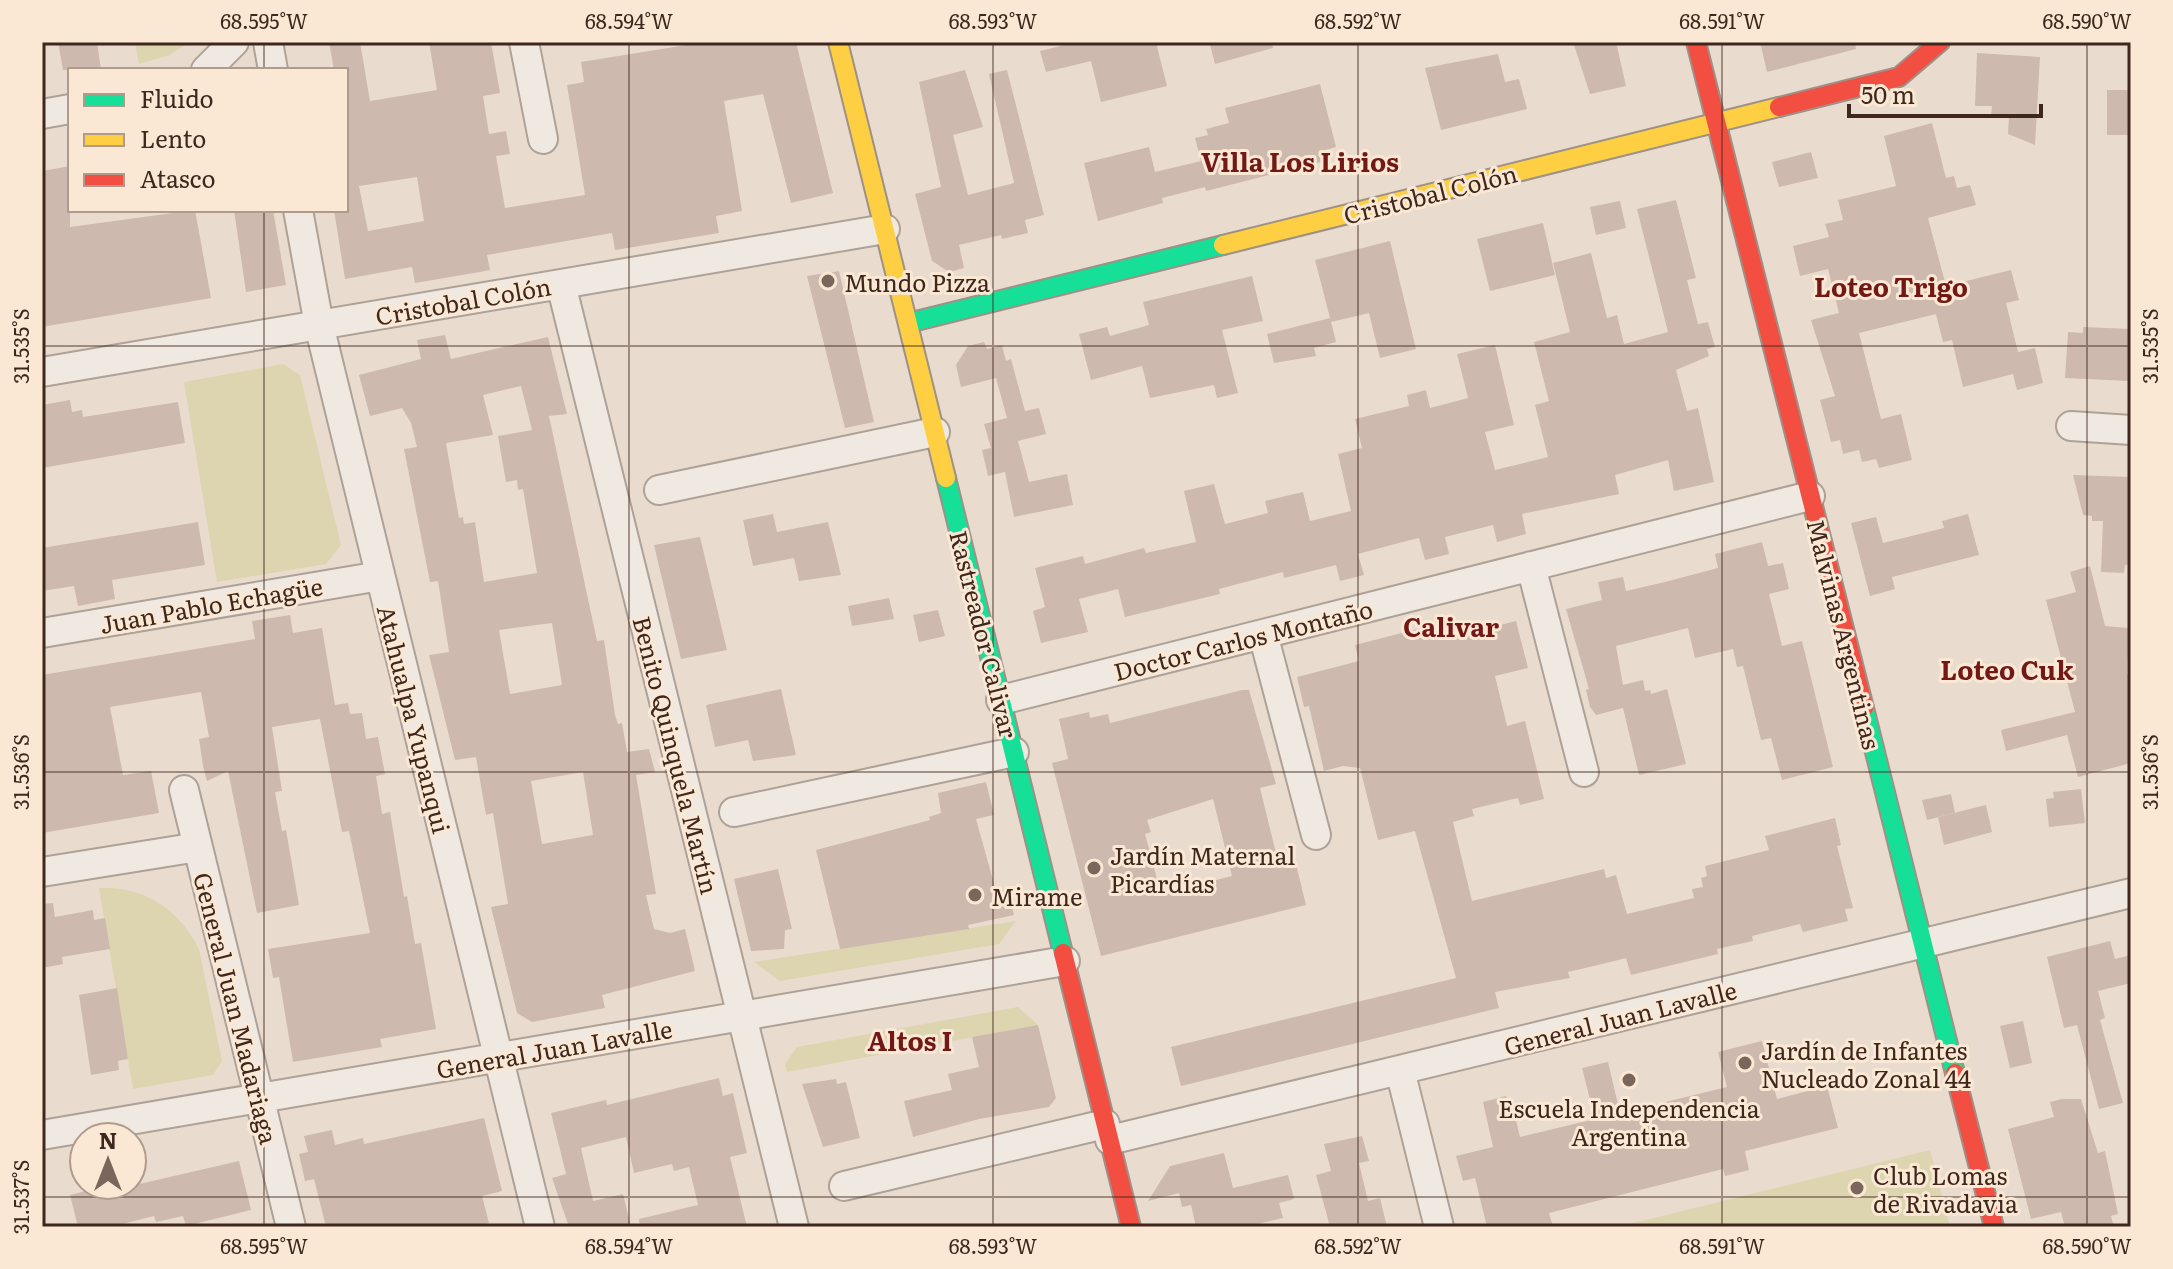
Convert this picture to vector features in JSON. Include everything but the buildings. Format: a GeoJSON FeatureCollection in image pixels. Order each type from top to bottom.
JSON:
{"type":"FeatureCollection","features":[{"type":"Feature","properties":{"kind":"street"},"geometry":{"type":"LineString","coordinates":[[208,68],[234,42]]}},
{"type":"Feature","properties":{"kind":"street"},"geometry":{"type":"LineString","coordinates":[[268,42],[273,68]]}},
{"type":"Feature","properties":{"kind":"street"},"geometry":{"type":"LineString","coordinates":[[524,42],[543,139]]}},
{"type":"Feature","properties":{"kind":"street","name":"Rastreador Calivar"},"geometry":{"type":"LineString","coordinates":[[838,42],[1131,1227]]}},
{"type":"Feature","properties":{"kind":"street","name":"Malvinas Argentinas"},"geometry":{"type":"LineString","coordinates":[[1696,42],[1994,1227]]}},
{"type":"Feature","properties":{"kind":"street","name":"Cristobal Colón"},"geometry":{"type":"LineString","coordinates":[[908,323],[1899,77],[1940,42]]}},
{"type":"Feature","properties":{"kind":"street"},"geometry":{"type":"LineString","coordinates":[[42,114],[68,109]]}},
{"type":"Feature","properties":{"kind":"street","name":"Atahualpa Yupanqui"},"geometry":{"type":"LineString","coordinates":[[298,212],[319,325],[540,1227]]}},
{"type":"Feature","properties":{"kind":"street","name":"Cristobal Colón"},"geometry":{"type":"LineString","coordinates":[[42,372],[885,229]]}},
{"type":"Feature","properties":{"kind":"street","name":"Benito Quinquela Martín"},"geometry":{"type":"LineString","coordinates":[[561,284],[794,1227]]}},
{"type":"Feature","properties":{"kind":"street"},"geometry":{"type":"LineString","coordinates":[[2071,426],[2131,430]]}},
{"type":"Feature","properties":{"kind":"street"},"geometry":{"type":"LineString","coordinates":[[659,490],[935,432]]}},
{"type":"Feature","properties":{"kind":"street","name":"Doctor Carlos Montaño"},"geometry":{"type":"LineString","coordinates":[[1001,700],[1810,496]]}},
{"type":"Feature","properties":{"kind":"street"},"geometry":{"type":"LineString","coordinates":[[1531,566],[1584,772]]}},
{"type":"Feature","properties":{"kind":"street","name":"Juan Pablo Echagüe"},"geometry":{"type":"LineString","coordinates":[[42,633],[380,576]]}},
{"type":"Feature","properties":{"kind":"street"},"geometry":{"type":"LineString","coordinates":[[1263,634],[1316,835]]}},
{"type":"Feature","properties":{"kind":"street"},"geometry":{"type":"LineString","coordinates":[[734,812],[1014,752]]}},
{"type":"Feature","properties":{"kind":"street","name":"General Juan Madariaga"},"geometry":{"type":"LineString","coordinates":[[184,790],[291,1227]]}},
{"type":"Feature","properties":{"kind":"street"},"geometry":{"type":"LineString","coordinates":[[42,872],[198,847]]}},
{"type":"Feature","properties":{"kind":"street","name":"General Juan Lavalle"},"geometry":{"type":"LineString","coordinates":[[844,1186],[1400,1070],[2131,893]]}},
{"type":"Feature","properties":{"kind":"street","name":"General Juan Lavalle"},"geometry":{"type":"LineString","coordinates":[[42,1135],[1065,961]]}},
{"type":"Feature","properties":{"kind":"street"},"geometry":{"type":"LineString","coordinates":[[1400,1070],[1439,1227]]}},
{"type":"Feature","properties":{"kind":"shaded area"},"geometry":{"type":"Polygon","coordinates":[[[135,42],[189,42],[170,55],[139,64],[135,42]]]}},
{"type":"Feature","properties":{"kind":"shaded area"},"geometry":{"type":"Polygon","coordinates":[[[283,364],[300,375],[341,545],[326,564],[217,582],[184,382],[283,364]]]}},
{"type":"Feature","properties":{"kind":"shaded area"},"geometry":{"type":"Polygon","coordinates":[[[99,888],[116,888],[146,896],[171,912],[191,935],[199,949],[222,1061],[213,1075],[133,1089],[99,888]]]}},
{"type":"Feature","properties":{"kind":"shaded area"},"geometry":{"type":"Polygon","coordinates":[[[1016,921],[999,944],[780,981],[754,962],[1016,921]]]}},
{"type":"Feature","properties":{"kind":"shaded area"},"geometry":{"type":"Polygon","coordinates":[[[1018,1007],[1038,1025],[787,1072],[785,1064],[797,1047],[1018,1007]]]}},
{"type":"Feature","properties":{"kind":"shaded area","name":"Club Lomas de Rivadavia"},"geometry":{"type":"Polygon","coordinates":[[[1930,1150],[1950,1227],[1617,1227],[1930,1150]]]}},
{"type":"Feature","properties":{"kind":"traffic: fast"},"geometry":{"type":"LineString","coordinates":[[908,323],[1223,245]]}},
{"type":"Feature","properties":{"kind":"traffic: fast"},"geometry":{"type":"LineString","coordinates":[[946,478],[1063,953]]}},
{"type":"Feature","properties":{"kind":"traffic: fast"},"geometry":{"type":"LineString","coordinates":[[1864,708],[1955,1073]]}},
{"type":"Feature","properties":{"kind":"traffic: slow"},"geometry":{"type":"LineString","coordinates":[[838,42],[946,478]]}},
{"type":"Feature","properties":{"kind":"traffic: slow"},"geometry":{"type":"LineString","coordinates":[[1223,245],[1779,107]]}},
{"type":"Feature","properties":{"kind":"traffic: jam"},"geometry":{"type":"LineString","coordinates":[[1696,42],[1864,708]]}},
{"type":"Feature","properties":{"kind":"traffic: jam"},"geometry":{"type":"LineString","coordinates":[[1779,107],[1899,77],[1940,42]]}},
{"type":"Feature","properties":{"kind":"traffic: jam"},"geometry":{"type":"LineString","coordinates":[[1063,953],[1131,1227]]}},
{"type":"Feature","properties":{"kind":"traffic: jam"},"geometry":{"type":"LineString","coordinates":[[1955,1073],[1994,1227]]}},
{"type":"Feature","properties":{"kind":"place","name":"Mundo Pizza"},"geometry":{"type":"Point","coordinates":[828,281]}},
{"type":"Feature","properties":{"kind":"place","name":"Jardín Maternal Picardías"},"geometry":{"type":"Point","coordinates":[1094,868]}},
{"type":"Feature","properties":{"kind":"place","name":"Mirame"},"geometry":{"type":"Point","coordinates":[975,895]}},
{"type":"Feature","properties":{"kind":"place","name":"Jardín de Infantes Nucleado Zonal 44"},"geometry":{"type":"Point","coordinates":[1745,1063]}},
{"type":"Feature","properties":{"kind":"place","name":"Escuela Independencia Argentina"},"geometry":{"type":"Point","coordinates":[1629,1080]}},
{"type":"Feature","properties":{"kind":"place","name":"Club Lomas de Rivadavia"},"geometry":{"type":"Point","coordinates":[1857,1188]}},
{"type":"Feature","properties":{"kind":"district","name":"Villa Los Lirios"},"geometry":{"type":"Point","coordinates":[1300,160]}},
{"type":"Feature","properties":{"kind":"district","name":"Loteo Trigo"},"geometry":{"type":"Point","coordinates":[1891,285]}},
{"type":"Feature","properties":{"kind":"district","name":"Calivar"},"geometry":{"type":"Point","coordinates":[1451,625]}},
{"type":"Feature","properties":{"kind":"district","name":"Loteo Cuk"},"geometry":{"type":"Point","coordinates":[2007,668]}},
{"type":"Feature","properties":{"kind":"district","name":"Altos I"},"geometry":{"type":"Point","coordinates":[910,1039]}}]}
